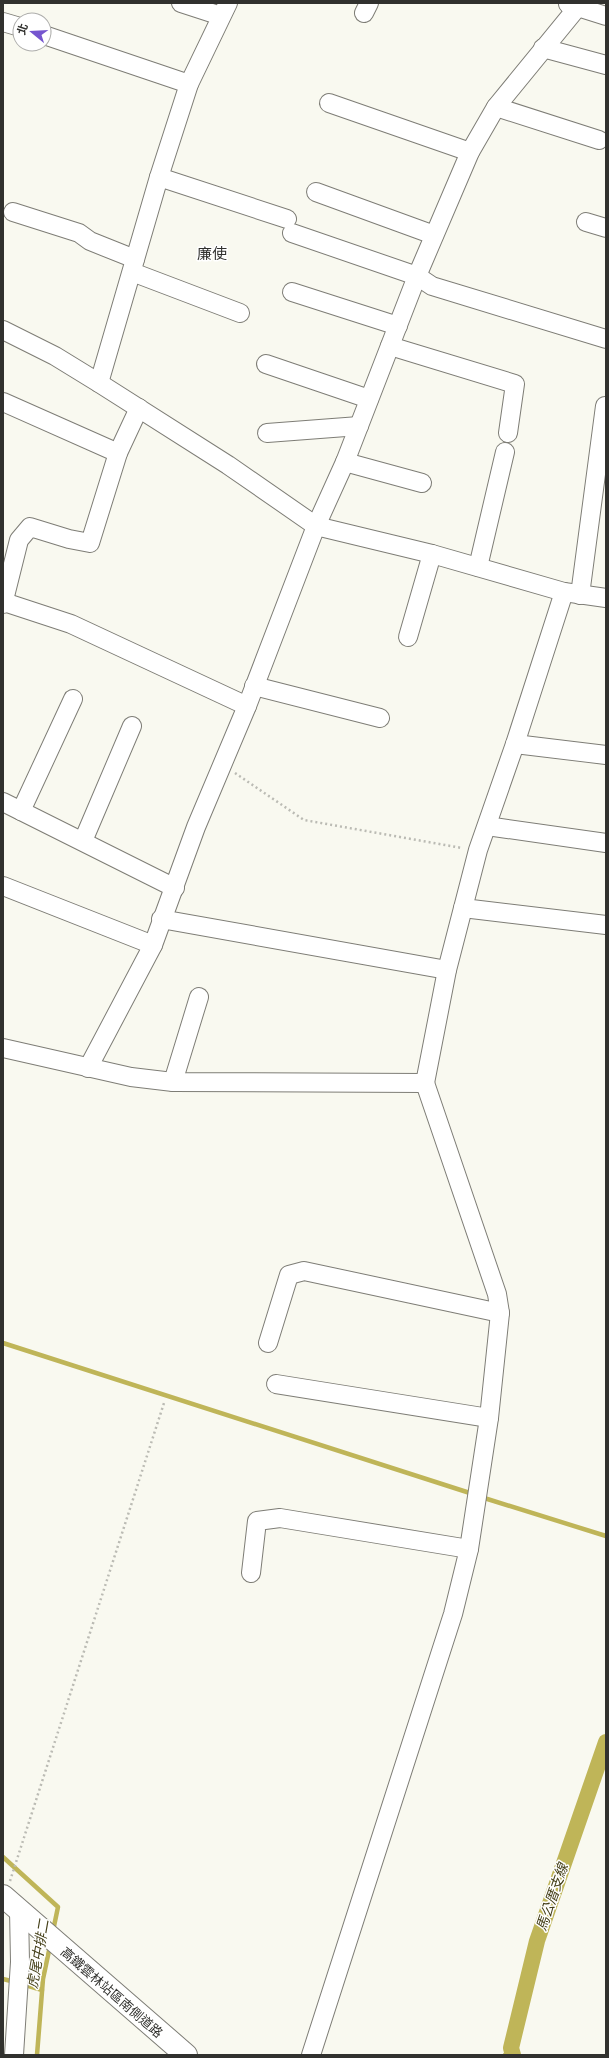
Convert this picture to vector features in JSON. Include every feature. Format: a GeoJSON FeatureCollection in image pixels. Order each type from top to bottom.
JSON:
{"type":"FeatureCollection","features":[{"type":"Feature","properties":{"kind":"main road","name":"高鐵雲林站區南側道路"},"geometry":{"type":"LineString","coordinates":[[9,1901],[53,1941],[186,2055]]}},
{"type":"Feature","properties":{"kind":"street"},"geometry":{"type":"LineString","coordinates":[[99,383],[159,177],[188,84],[225,10],[181,3]]}},
{"type":"Feature","properties":{"kind":"street"},"geometry":{"type":"LineString","coordinates":[[88,1068],[153,945],[161,919],[175,888],[196,827],[247,706],[316,526],[345,462],[417,276],[470,152],[496,107],[543,48],[574,4],[606,16]]}},
{"type":"Feature","properties":{"kind":"street"},"geometry":{"type":"LineString","coordinates":[[52,38],[188,84]]}},
{"type":"Feature","properties":{"kind":"street"},"geometry":{"type":"LineString","coordinates":[[543,48],[606,65]]}},
{"type":"Feature","properties":{"kind":"street"},"geometry":{"type":"LineString","coordinates":[[329,103],[470,152]]}},
{"type":"Feature","properties":{"kind":"street"},"geometry":{"type":"LineString","coordinates":[[496,107],[599,140]]}},
{"type":"Feature","properties":{"kind":"street"},"geometry":{"type":"LineString","coordinates":[[159,177],[417,276],[432,286],[606,339]]}},
{"type":"Feature","properties":{"kind":"street"},"geometry":{"type":"LineString","coordinates":[[316,192],[434,235]]}},
{"type":"Feature","properties":{"kind":"street"},"geometry":{"type":"LineString","coordinates":[[13,212],[78,233],[134,265],[240,313]]}},
{"type":"Feature","properties":{"kind":"street"},"geometry":{"type":"LineString","coordinates":[[586,222],[606,228]]}},
{"type":"Feature","properties":{"kind":"street"},"geometry":{"type":"LineString","coordinates":[[292,292],[398,326]]}},
{"type":"Feature","properties":{"kind":"street"},"geometry":{"type":"LineString","coordinates":[[3,330],[55,356],[139,408],[228,465],[316,526],[432,554],[572,593],[606,598]]}},
{"type":"Feature","properties":{"kind":"street"},"geometry":{"type":"LineString","coordinates":[[390,346],[515,384],[508,433]]}},
{"type":"Feature","properties":{"kind":"street"},"geometry":{"type":"LineString","coordinates":[[266,364],[369,399]]}},
{"type":"Feature","properties":{"kind":"street"},"geometry":{"type":"LineString","coordinates":[[3,402],[118,453]]}},
{"type":"Feature","properties":{"kind":"street"},"geometry":{"type":"LineString","coordinates":[[311,2055],[453,1614],[469,1549],[490,1418],[500,1313],[496,1294],[425,1083],[447,970],[478,850],[515,744],[572,593],[605,406]]}},
{"type":"Feature","properties":{"kind":"street"},"geometry":{"type":"LineString","coordinates":[[139,408],[118,453],[90,543],[69,539],[30,527],[19,540],[3,603],[71,624],[247,706]]}},
{"type":"Feature","properties":{"kind":"street"},"geometry":{"type":"LineString","coordinates":[[267,433],[359,426]]}},
{"type":"Feature","properties":{"kind":"street"},"geometry":{"type":"LineString","coordinates":[[478,567],[505,452]]}},
{"type":"Feature","properties":{"kind":"street"},"geometry":{"type":"LineString","coordinates":[[345,462],[422,483]]}},
{"type":"Feature","properties":{"kind":"street"},"geometry":{"type":"LineString","coordinates":[[408,637],[432,554]]}},
{"type":"Feature","properties":{"kind":"street"},"geometry":{"type":"LineString","coordinates":[[254,686],[380,718]]}},
{"type":"Feature","properties":{"kind":"street"},"geometry":{"type":"LineString","coordinates":[[21,811],[73,699]]}},
{"type":"Feature","properties":{"kind":"street"},"geometry":{"type":"LineString","coordinates":[[83,841],[132,726]]}},
{"type":"Feature","properties":{"kind":"street"},"geometry":{"type":"LineString","coordinates":[[515,744],[606,755]]}},
{"type":"Feature","properties":{"kind":"street"},"geometry":{"type":"LineString","coordinates":[[3,802],[175,888]]}},
{"type":"Feature","properties":{"kind":"street"},"geometry":{"type":"LineString","coordinates":[[487,826],[606,843]]}},
{"type":"Feature","properties":{"kind":"street"},"geometry":{"type":"LineString","coordinates":[[3,886],[153,945]]}},
{"type":"Feature","properties":{"kind":"street"},"geometry":{"type":"LineString","coordinates":[[464,902],[606,914]]}},
{"type":"Feature","properties":{"kind":"street"},"geometry":{"type":"LineString","coordinates":[[464,902],[606,925]]}},
{"type":"Feature","properties":{"kind":"street"},"geometry":{"type":"LineString","coordinates":[[161,919],[447,970]]}},
{"type":"Feature","properties":{"kind":"street"},"geometry":{"type":"LineString","coordinates":[[173,1082],[199,997]]}},
{"type":"Feature","properties":{"kind":"street"},"geometry":{"type":"LineString","coordinates":[[3,1048],[131,1077],[173,1082],[425,1083]]}},
{"type":"Feature","properties":{"kind":"street"},"geometry":{"type":"LineString","coordinates":[[268,1343],[289,1275],[304,1271],[500,1313]]}},
{"type":"Feature","properties":{"kind":"street"},"geometry":{"type":"LineString","coordinates":[[276,1384],[490,1418]]}},
{"type":"Feature","properties":{"kind":"street"},"geometry":{"type":"LineString","coordinates":[[251,1573],[257,1521],[280,1518],[469,1549]]}},
{"type":"Feature","properties":{"kind":"street"},"geometry":{"type":"LineString","coordinates":[[9,1901],[20,1962],[14,2055]]}},
{"type":"Feature","properties":{"kind":"path"},"geometry":{"type":"LineString","coordinates":[[223,765],[304,820],[478,850]]}},
{"type":"Feature","properties":{"kind":"path"},"geometry":{"type":"LineString","coordinates":[[9,1901],[164,1403]]}},
{"type":"Feature","properties":{"kind":"waterway"},"geometry":{"type":"LineString","coordinates":[[3,1343],[473,1494]]}},
{"type":"Feature","properties":{"kind":"waterway"},"geometry":{"type":"LineString","coordinates":[[481,1497],[606,1536]]}},
{"type":"Feature","properties":{"kind":"waterway","name":"馬公厝支線"},"geometry":{"type":"LineString","coordinates":[[513,2055],[511,2048],[537,1941],[606,1742]]}},
{"type":"Feature","properties":{"kind":"waterway","name":"虎尾中排二"},"geometry":{"type":"LineString","coordinates":[[3,1857],[58,1907],[53,1931]]}},
{"type":"Feature","properties":{"kind":"waterway","name":"虎尾中排二"},"geometry":{"type":"LineString","coordinates":[[37,2055],[43,1979],[50,1946]]}},
{"type":"Feature","properties":{"kind":"waterway"},"geometry":{"type":"LineString","coordinates":[[3,1979],[15,1982]]}},
{"type":"Feature","properties":{"kind":"waterway"},"geometry":{"type":"LineString","coordinates":[[22,1984],[42,1990]]}},
{"type":"Feature","properties":{"kind":"waterway","name":"馬公厝支線"},"geometry":{"type":"LineString","coordinates":[[505,2055],[511,2048]]}},
{"type":"Feature","properties":{"kind":"district","name":"廉使"},"geometry":{"type":"Point","coordinates":[212,254]}}]}
